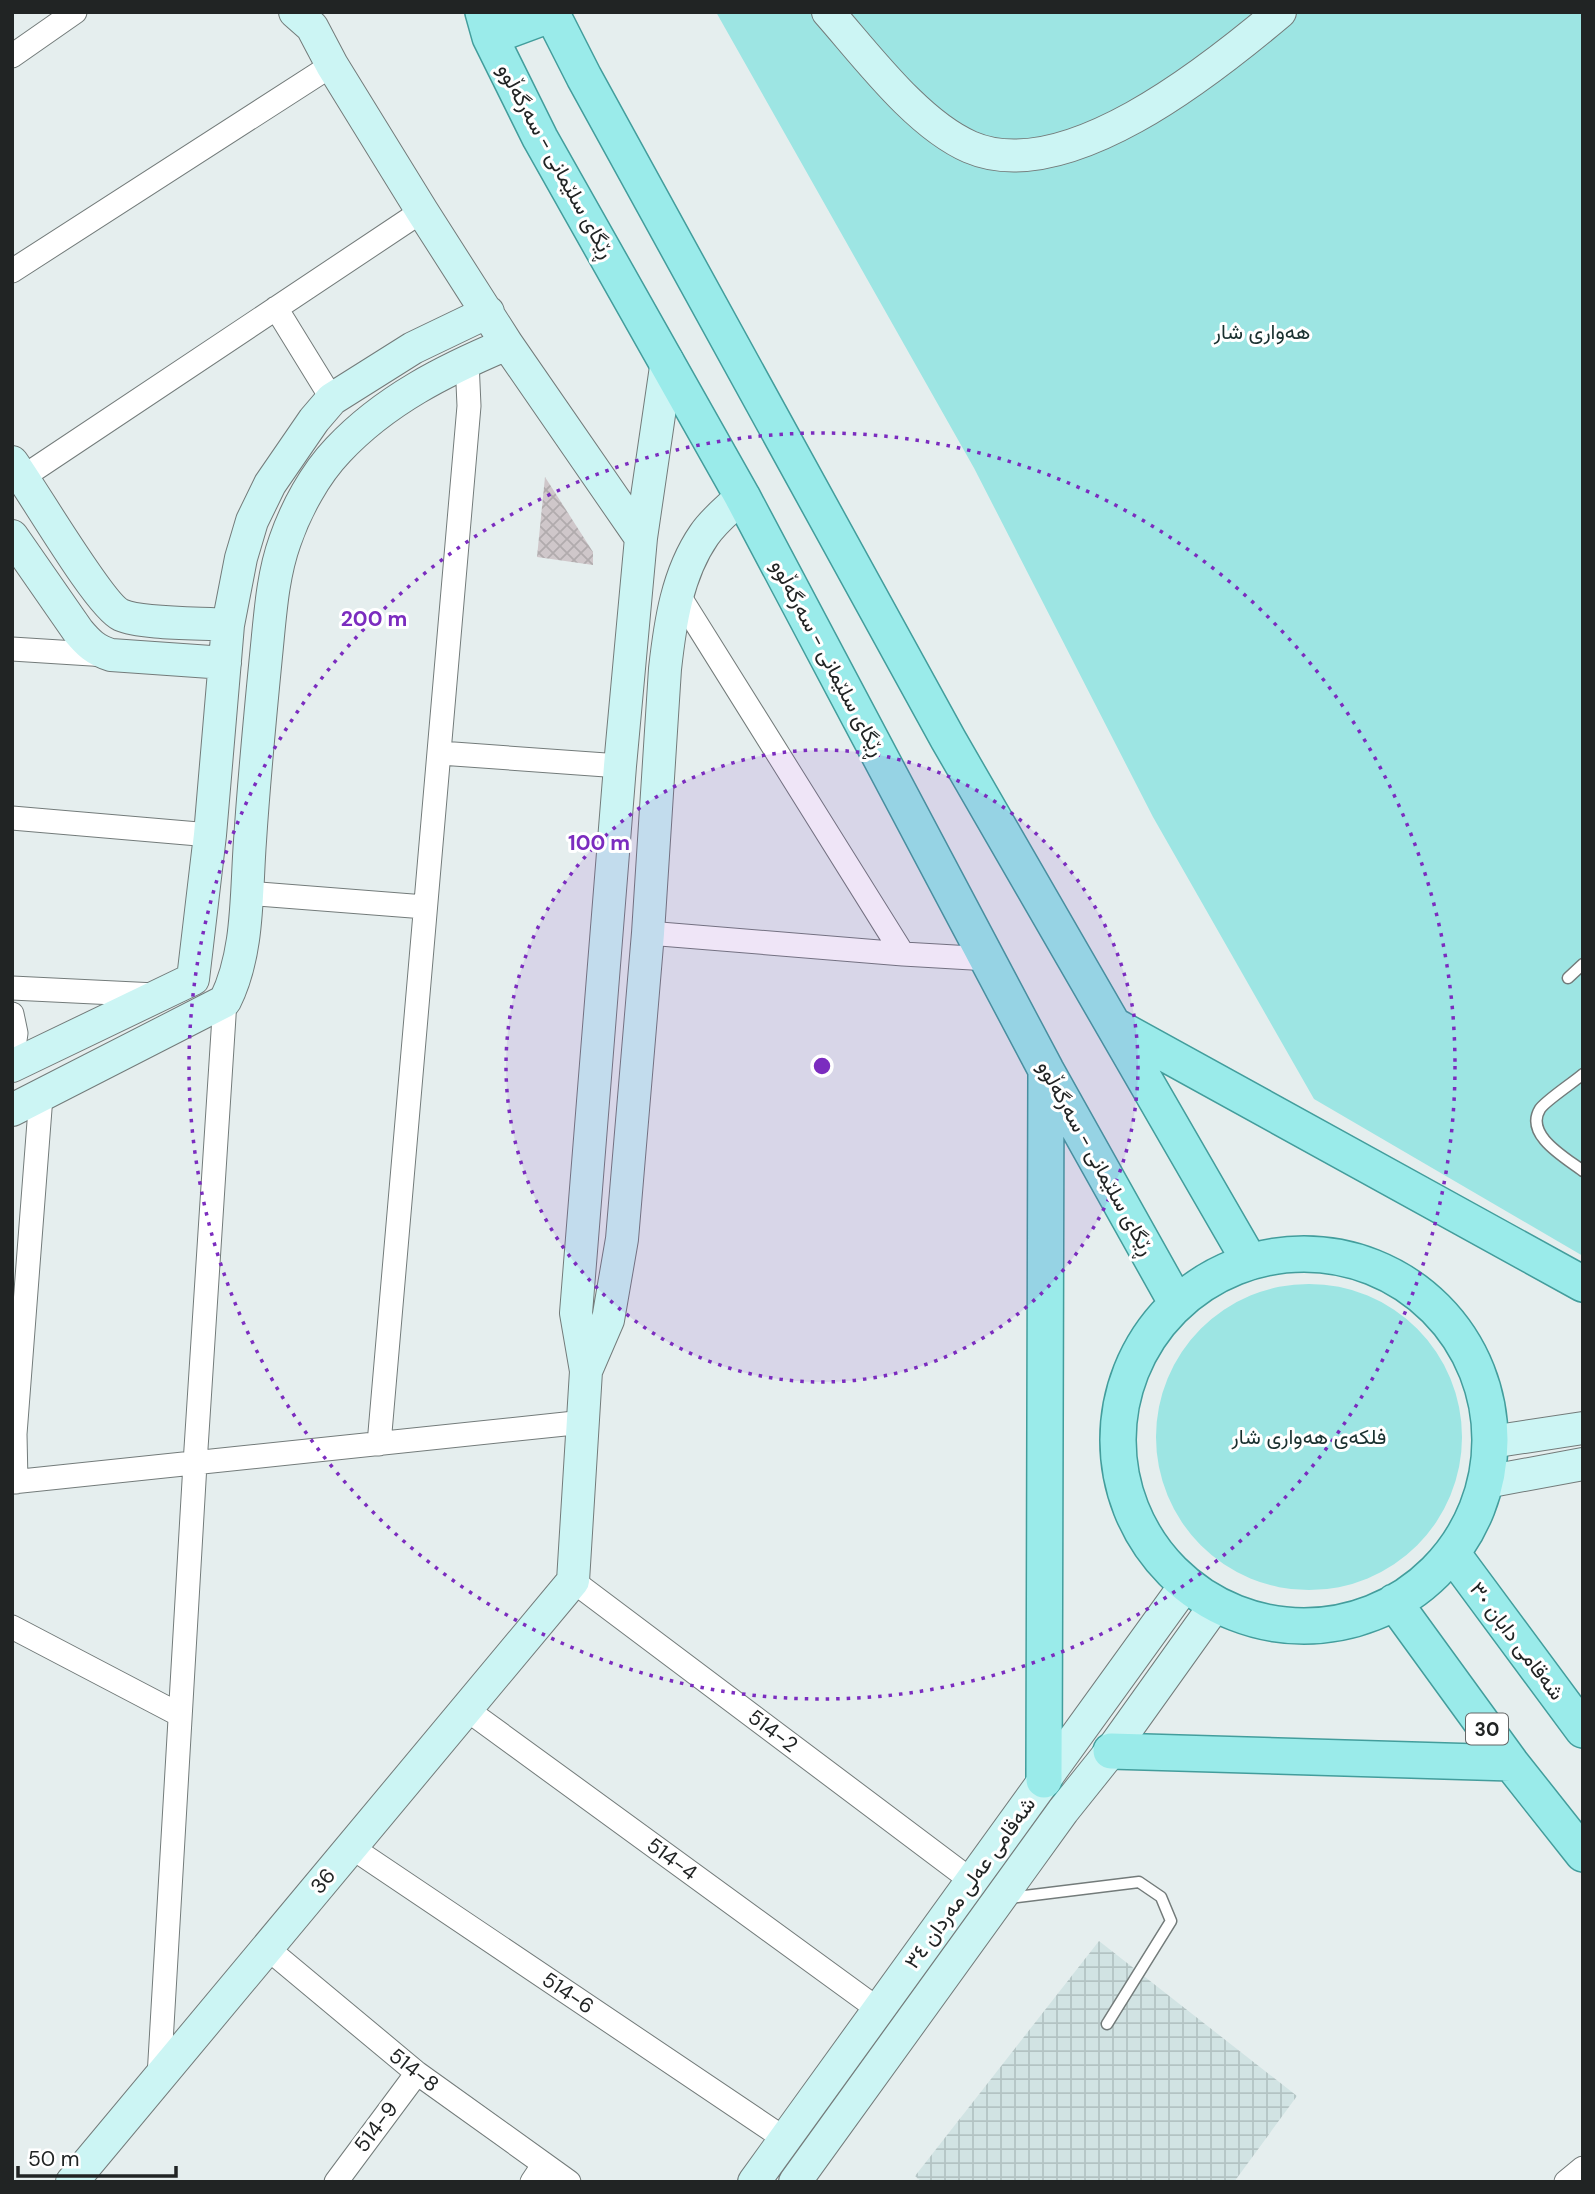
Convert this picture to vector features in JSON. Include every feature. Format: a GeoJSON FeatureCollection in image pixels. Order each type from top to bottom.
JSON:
{"type":"FeatureCollection","features":[{"type":"Feature","properties":{"kind":"main road"},"geometry":{"type":"LineString","coordinates":[[486,25],[551,13],[948,739],[1250,1262]]}},
{"type":"Feature","properties":{"kind":"main road","name":"ڕێگای سلێمانی - سەرگەڵوو"},"geometry":{"type":"LineString","coordinates":[[486,25],[540,138],[742,496],[1046,1070],[1177,1304]]}},
{"type":"Feature","properties":{"kind":"main road"},"geometry":{"type":"LineString","coordinates":[[1115,1026],[1583,1284]]}},
{"type":"Feature","properties":{"kind":"main road"},"geometry":{"type":"LineString","coordinates":[[1044,1780],[1046,1070]]}},
{"type":"Feature","properties":{"kind":"main road"},"geometry":{"type":"LineString","coordinates":[[1307,1254],[1365,1264],[1391,1276],[1416,1291],[1438,1310],[1457,1333],[1472,1358],[1482,1385],[1489,1413],[1490,1443],[1486,1482],[1466,1531],[1452,1553],[1415,1589],[1366,1615],[1335,1623],[1305,1626],[1274,1623],[1216,1604],[1186,1584],[1164,1562],[1145,1536],[1128,1498],[1122,1478],[1118,1446],[1122,1404],[1139,1354],[1156,1328],[1177,1304],[1211,1279],[1250,1262],[1307,1254]]}},
{"type":"Feature","properties":{"kind":"main road","name":"شەقامی دابان ٣٠"},"geometry":{"type":"LineString","coordinates":[[1452,1553],[1581,1719]]}},
{"type":"Feature","properties":{"kind":"main road","name":"30"},"geometry":{"type":"LineString","coordinates":[[1394,1602],[1511,1763],[1583,1854]]}},
{"type":"Feature","properties":{"kind":"main road"},"geometry":{"type":"LineString","coordinates":[[1111,1751],[1511,1763]]}},
{"type":"Feature","properties":{"kind":"street"},"geometry":{"type":"LineString","coordinates":[[12,55],[75,12]]}},
{"type":"Feature","properties":{"kind":"street"},"geometry":{"type":"LineString","coordinates":[[295,12],[312,27],[332,65],[422,211],[508,344],[642,538]]}},
{"type":"Feature","properties":{"kind":"street"},"geometry":{"type":"LineString","coordinates":[[828,12],[892,84],[935,125],[970,147],[988,153],[1022,156],[1069,147],[1123,123],[1232,51],[1279,12]]}},
{"type":"Feature","properties":{"kind":"street"},"geometry":{"type":"LineString","coordinates":[[12,271],[332,65]]}},
{"type":"Feature","properties":{"kind":"street"},"geometry":{"type":"LineString","coordinates":[[214,624],[135,619],[119,614],[99,592],[18,470],[276,309],[422,211]]}},
{"type":"Feature","properties":{"kind":"street"},"geometry":{"type":"LineString","coordinates":[[276,309],[332,399]]}},
{"type":"Feature","properties":{"kind":"street"},"geometry":{"type":"LineString","coordinates":[[12,1066],[193,979],[210,835],[210,662],[214,624],[241,558],[252,521],[270,484],[313,420],[332,399],[412,348],[488,312]]}},
{"type":"Feature","properties":{"kind":"street"},"geometry":{"type":"LineString","coordinates":[[379,1444],[468,406],[467,361],[448,330]]}},
{"type":"Feature","properties":{"kind":"street"},"geometry":{"type":"LineString","coordinates":[[159,2077],[225,1002],[240,964],[270,614],[285,542],[309,489],[337,451],[367,422],[398,398],[430,379],[508,344]]}},
{"type":"Feature","properties":{"kind":"street"},"geometry":{"type":"LineString","coordinates":[[573,1581],[586,1371],[576,1313],[620,766],[642,538],[667,360]]}},
{"type":"Feature","properties":{"kind":"street"},"geometry":{"type":"LineString","coordinates":[[586,1371],[608,1320],[622,1239],[670,627],[689,562],[705,533],[742,496]]}},
{"type":"Feature","properties":{"kind":"street"},"geometry":{"type":"LineString","coordinates":[[12,536],[89,645],[111,655]]}},
{"type":"Feature","properties":{"kind":"street"},"geometry":{"type":"LineString","coordinates":[[678,594],[903,954]]}},
{"type":"Feature","properties":{"kind":"street"},"geometry":{"type":"LineString","coordinates":[[12,649],[210,662]]}},
{"type":"Feature","properties":{"kind":"street"},"geometry":{"type":"LineString","coordinates":[[440,753],[620,766]]}},
{"type":"Feature","properties":{"kind":"street"},"geometry":{"type":"LineString","coordinates":[[12,818],[210,835]]}},
{"type":"Feature","properties":{"kind":"street"},"geometry":{"type":"LineString","coordinates":[[246,893],[425,907]]}},
{"type":"Feature","properties":{"kind":"street"},"geometry":{"type":"LineString","coordinates":[[648,933],[989,959]]}},
{"type":"Feature","properties":{"kind":"street"},"geometry":{"type":"LineString","coordinates":[[12,988],[158,995],[225,1002]]}},
{"type":"Feature","properties":{"kind":"street"},"geometry":{"type":"LineString","coordinates":[[12,1110],[225,1002]]}},
{"type":"Feature","properties":{"kind":"street"},"geometry":{"type":"LineString","coordinates":[[12,1014],[16,1033],[12,1061]]}},
{"type":"Feature","properties":{"kind":"street"},"geometry":{"type":"LineString","coordinates":[[41,1096],[15,1434],[14,1482],[584,1422]]}},
{"type":"Feature","properties":{"kind":"street"},"geometry":{"type":"LineString","coordinates":[[1490,1443],[1583,1428]]}},
{"type":"Feature","properties":{"kind":"street"},"geometry":{"type":"LineString","coordinates":[[1486,1482],[1583,1464]]}},
{"type":"Feature","properties":{"kind":"street","name":"36"},"geometry":{"type":"LineString","coordinates":[[72,2182],[573,1581]]}},
{"type":"Feature","properties":{"kind":"street","name":"514-2"},"geometry":{"type":"LineString","coordinates":[[573,1581],[972,1881]]}},
{"type":"Feature","properties":{"kind":"street","name":"شەقامی عەلی مەردان ٣٤"},"geometry":{"type":"LineString","coordinates":[[754,2182],[1186,1584]]}},
{"type":"Feature","properties":{"kind":"street","name":"شەقامی عەلی مەردان ٣٤"},"geometry":{"type":"LineString","coordinates":[[795,2182],[1216,1604]]}},
{"type":"Feature","properties":{"kind":"street"},"geometry":{"type":"LineString","coordinates":[[12,1627],[180,1715]]}},
{"type":"Feature","properties":{"kind":"street","name":"514-4"},"geometry":{"type":"LineString","coordinates":[[466,1709],[878,2010]]}},
{"type":"Feature","properties":{"kind":"street","name":"514-6"},"geometry":{"type":"LineString","coordinates":[[351,1847],[785,2139]]}},
{"type":"Feature","properties":{"kind":"street","name":"514-8"},"geometry":{"type":"LineString","coordinates":[[267,1948],[538,2173],[569,2182]]}},
{"type":"Feature","properties":{"kind":"street","name":"514-9"},"geometry":{"type":"LineString","coordinates":[[335,2182],[417,2073]]}},
{"type":"Feature","properties":{"kind":"street"},"geometry":{"type":"LineString","coordinates":[[1566,2182],[1583,2168]]}},
{"type":"Feature","properties":{"kind":"lane"},"geometry":{"type":"LineString","coordinates":[[1568,978],[1583,964]]}},
{"type":"Feature","properties":{"kind":"lane"},"geometry":{"type":"LineString","coordinates":[[1583,1074],[1540,1109],[1537,1124],[1544,1141],[1583,1171]]}},
{"type":"Feature","properties":{"kind":"lane"},"geometry":{"type":"LineString","coordinates":[[1000,1899],[1139,1882],[1161,1897],[1171,1921],[1107,2024]]}},
{"type":"Feature","properties":{"kind":"shaded area"},"geometry":{"type":"Polygon","coordinates":[[[1099,1941],[1297,2096],[1234,2182],[922,2182],[915,2176],[1099,1941]]]}},
{"type":"Feature","properties":{"kind":"green space","name":"هەواری شار"},"geometry":{"type":"Polygon","coordinates":[[[716,12],[1583,12],[1583,1256],[1314,1099],[1153,817],[974,468],[716,12]]]}},
{"type":"Feature","properties":{"kind":"green space","name":"فلکەی هەواری شار"},"geometry":{"type":"Polygon","coordinates":[[[1309,1284],[1339,1287],[1367,1296],[1394,1310],[1417,1329],[1436,1352],[1450,1379],[1459,1407],[1462,1437],[1459,1467],[1450,1495],[1436,1522],[1417,1545],[1394,1564],[1367,1578],[1339,1587],[1309,1590],[1279,1587],[1251,1578],[1224,1564],[1201,1545],[1182,1522],[1168,1495],[1159,1467],[1156,1437],[1159,1407],[1168,1379],[1182,1352],[1201,1329],[1224,1310],[1251,1296],[1279,1287],[1309,1284]]]}},
{"type":"Feature","properties":{"kind":"building"},"geometry":{"type":"Polygon","coordinates":[[[545,477],[593,552],[593,565],[537,557],[545,477]]]}}]}
